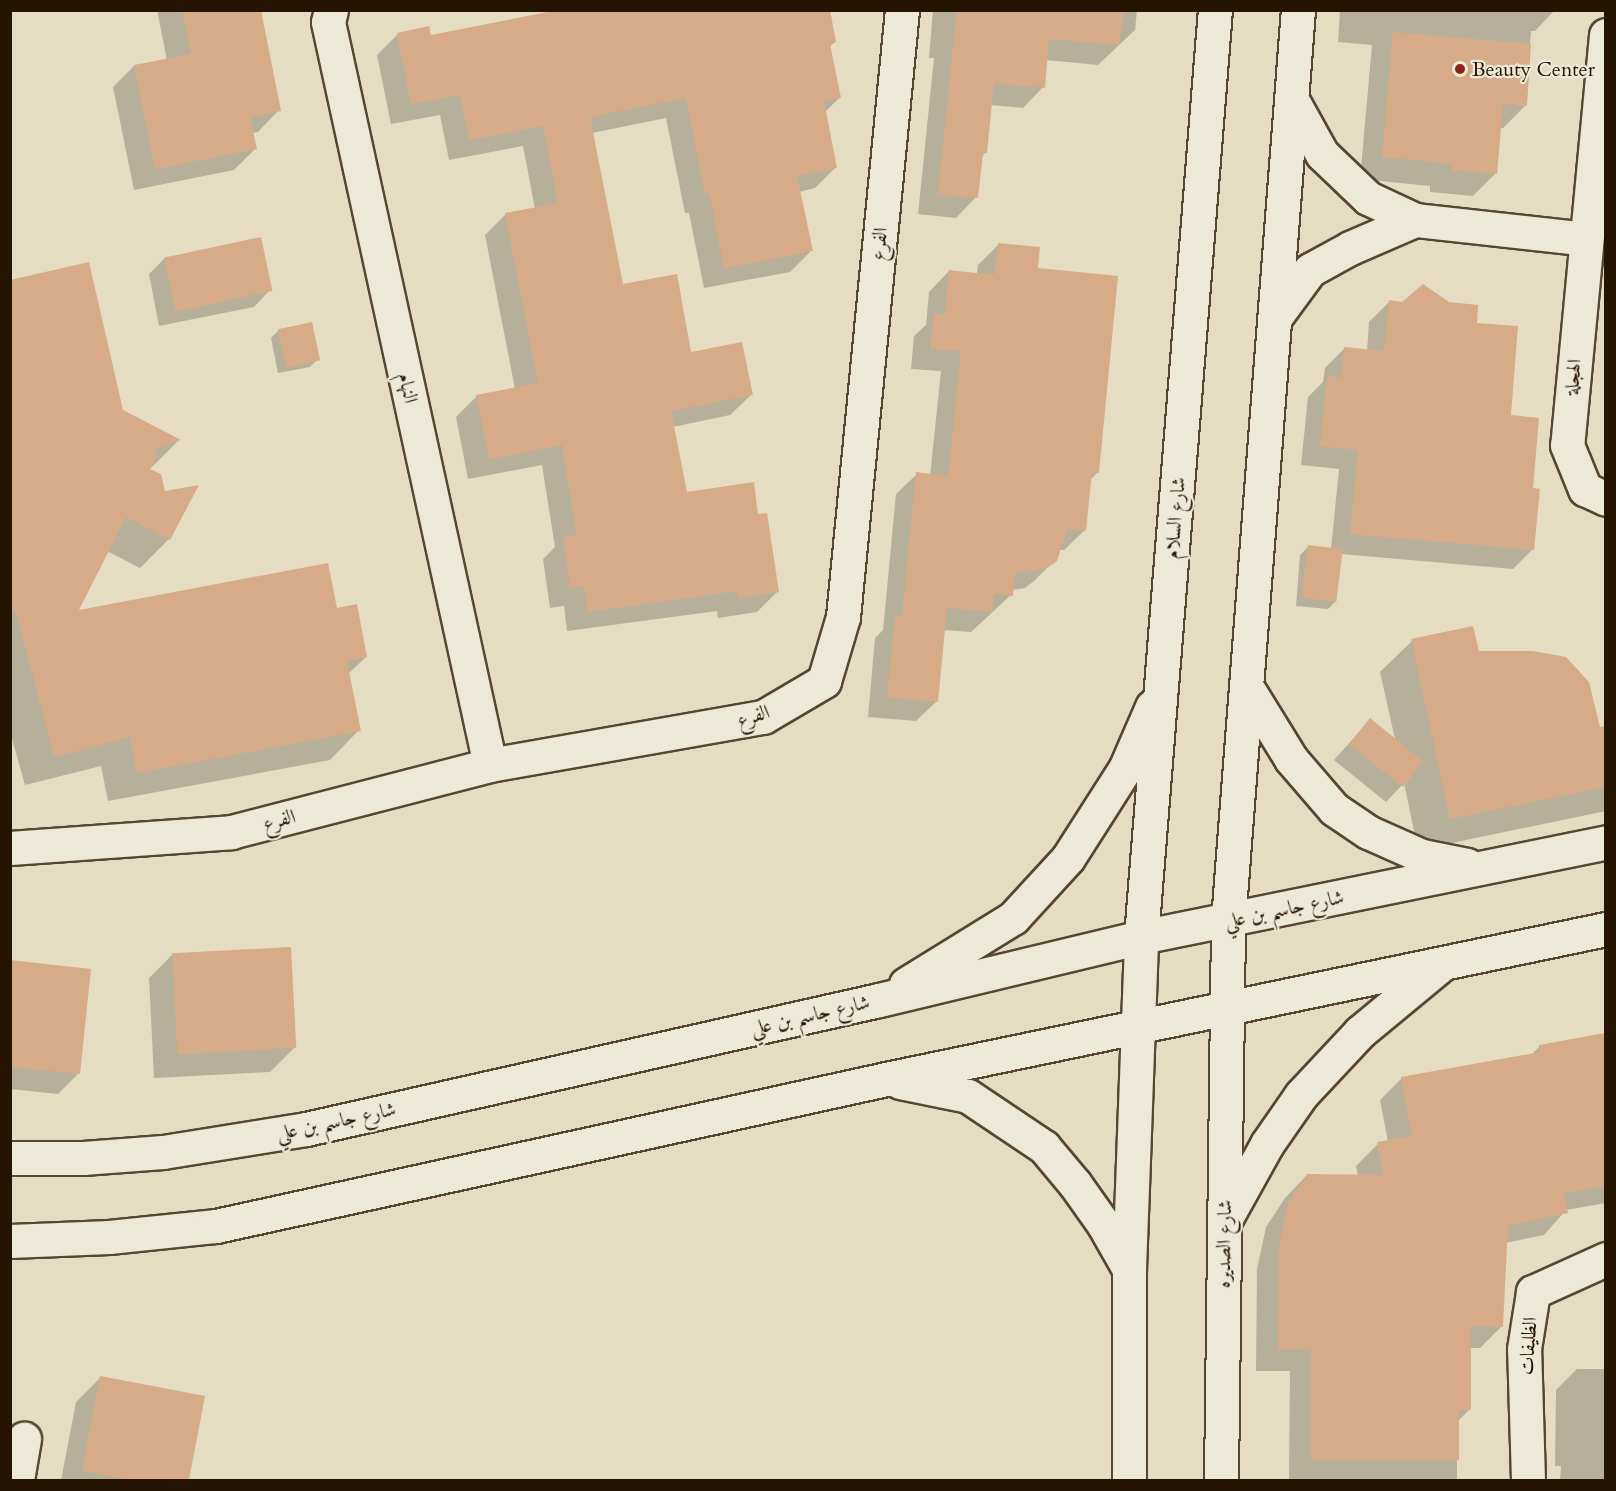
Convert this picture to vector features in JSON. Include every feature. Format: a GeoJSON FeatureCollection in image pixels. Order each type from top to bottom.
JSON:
{"type":"FeatureCollection","features":[{"type":"Feature","properties":{"kind":"street","name":"النهام"},"geometry":{"type":"LineString","coordinates":[[331,10],[328,22],[490,765]]}},
{"type":"Feature","properties":{"kind":"street","name":"الفرع"},"geometry":{"type":"LineString","coordinates":[[11,844],[231,832],[490,765],[763,717],[824,681],[843,616],[902,10]]}},
{"type":"Feature","properties":{"kind":"street","name":"شارع السلام"},"geometry":{"type":"LineString","coordinates":[[1138,1026],[1141,937],[1215,10]]}},
{"type":"Feature","properties":{"kind":"street"},"geometry":{"type":"LineString","coordinates":[[1227,1008],[1228,921],[1298,10]]}},
{"type":"Feature","properties":{"kind":"street","name":"الهجلة"},"geometry":{"type":"LineString","coordinates":[[1605,35],[1567,445],[1585,489],[1605,499]]}},
{"type":"Feature","properties":{"kind":"street"},"geometry":{"type":"LineString","coordinates":[[1291,98],[1322,154],[1368,198],[1415,220],[1586,239]]}},
{"type":"Feature","properties":{"kind":"street"},"geometry":{"type":"LineString","coordinates":[[1274,319],[1310,270],[1350,248],[1415,220]]}},
{"type":"Feature","properties":{"kind":"street"},"geometry":{"type":"LineString","coordinates":[[879,999],[1014,918],[1068,858],[1125,768],[1161,686]]}},
{"type":"Feature","properties":{"kind":"street"},"geometry":{"type":"LineString","coordinates":[[1246,686],[1290,759],[1334,808],[1368,832],[1422,856],[1480,868]]}},
{"type":"Feature","properties":{"kind":"street","name":"شارع جاسم بن علي"},"geometry":{"type":"LineString","coordinates":[[10,1158],[83,1158],[163,1152],[306,1129],[1141,937],[1605,842]]}},
{"type":"Feature","properties":{"kind":"street"},"geometry":{"type":"LineString","coordinates":[[10,1242],[109,1237],[216,1226],[886,1079],[1605,929]]}},
{"type":"Feature","properties":{"kind":"street"},"geometry":{"type":"LineString","coordinates":[[1224,1221],[1267,1144],[1301,1095],[1360,1032],[1445,962]]}},
{"type":"Feature","properties":{"kind":"street","name":"شارع الصديره"},"geometry":{"type":"LineString","coordinates":[[1221,1480],[1227,1008]]}},
{"type":"Feature","properties":{"kind":"street"},"geometry":{"type":"LineString","coordinates":[[1129,1480],[1129,1269],[1138,1026]]}},
{"type":"Feature","properties":{"kind":"street"},"geometry":{"type":"LineString","coordinates":[[886,1079],[968,1096],[1044,1147],[1075,1184],[1104,1225],[1129,1269]]}},
{"type":"Feature","properties":{"kind":"street","name":"الظليفات"},"geometry":{"type":"LineString","coordinates":[[1528,1480],[1524,1349],[1533,1292],[1605,1259]]}},
{"type":"Feature","properties":{"kind":"street"},"geometry":{"type":"LineString","coordinates":[[17,1480],[24,1439]]}},
{"type":"Feature","properties":{"kind":"building"},"geometry":{"type":"Polygon","coordinates":[[[182,10],[261,10],[281,111],[250,117],[257,149],[155,169],[134,65],[191,54],[182,10]]]}},
{"type":"Feature","properties":{"kind":"building"},"geometry":{"type":"Polygon","coordinates":[[[558,10],[830,10],[836,42],[830,44],[841,98],[824,101],[837,168],[797,176],[813,251],[724,268],[709,193],[705,194],[686,98],[590,117],[623,284],[677,274],[691,352],[742,342],[753,395],[671,411],[687,492],[754,482],[758,514],[767,513],[779,592],[738,598],[737,591],[588,612],[584,586],[570,588],[563,537],[577,535],[562,445],[489,459],[476,395],[538,383],[505,213],[558,203],[543,126],[469,140],[460,95],[411,104],[397,33],[429,26],[431,35],[558,10]]]}},
{"type":"Feature","properties":{"kind":"building"},"geometry":{"type":"Polygon","coordinates":[[[957,10],[1124,10],[1119,45],[1049,39],[1045,88],[994,83],[987,153],[983,153],[978,198],[938,194],[957,10]]]}},
{"type":"Feature","properties":{"kind":"building"},"geometry":{"type":"Polygon","coordinates":[[[1393,32],[1531,44],[1527,106],[1503,104],[1497,174],[1451,170],[1452,164],[1382,157],[1393,32]]]}},
{"type":"Feature","properties":{"kind":"building"},"geometry":{"type":"Polygon","coordinates":[[[261,237],[272,291],[176,311],[164,258],[261,237]]]}},
{"type":"Feature","properties":{"kind":"building"},"geometry":{"type":"Polygon","coordinates":[[[998,243],[1040,247],[1038,268],[1118,276],[1099,473],[1092,472],[1086,531],[1067,529],[1057,561],[1047,568],[1015,573],[1013,596],[994,594],[993,612],[947,608],[938,702],[887,697],[895,616],[902,617],[916,472],[948,476],[961,351],[930,349],[934,314],[945,315],[949,270],[994,275],[998,243]]]}},
{"type":"Feature","properties":{"kind":"building"},"geometry":{"type":"Polygon","coordinates":[[[89,262],[123,410],[181,440],[155,448],[157,457],[150,469],[161,474],[165,491],[199,485],[170,540],[126,517],[79,610],[328,563],[337,608],[357,604],[367,657],[347,661],[361,731],[137,773],[130,737],[54,757],[16,611],[10,612],[10,280],[89,262]]]}},
{"type":"Feature","properties":{"kind":"building"},"geometry":{"type":"Polygon","coordinates":[[[1423,284],[1449,302],[1478,305],[1477,323],[1518,326],[1511,415],[1539,418],[1533,488],[1540,489],[1534,550],[1350,534],[1358,450],[1320,446],[1327,376],[1341,378],[1344,347],[1384,351],[1389,300],[1402,302],[1423,284]]]}},
{"type":"Feature","properties":{"kind":"building"},"geometry":{"type":"Polygon","coordinates":[[[312,322],[320,360],[286,367],[278,329],[312,322]]]}},
{"type":"Feature","properties":{"kind":"building"},"geometry":{"type":"Polygon","coordinates":[[[1308,545],[1343,549],[1336,602],[1302,598],[1308,545]]]}},
{"type":"Feature","properties":{"kind":"building"},"geometry":{"type":"Polygon","coordinates":[[[1473,626],[1479,651],[1533,651],[1566,657],[1589,682],[1600,727],[1605,726],[1605,787],[1450,819],[1411,639],[1473,626]]]}},
{"type":"Feature","properties":{"kind":"building"},"geometry":{"type":"Polygon","coordinates":[[[1370,718],[1424,761],[1403,787],[1349,744],[1370,718]]]}},
{"type":"Feature","properties":{"kind":"building"},"geometry":{"type":"Polygon","coordinates":[[[291,947],[296,1048],[177,1054],[172,953],[291,947]]]}},
{"type":"Feature","properties":{"kind":"building"},"geometry":{"type":"Polygon","coordinates":[[[10,960],[91,969],[80,1074],[10,1067],[10,960]]]}},
{"type":"Feature","properties":{"kind":"building"},"geometry":{"type":"Polygon","coordinates":[[[1605,1033],[1605,1186],[1564,1193],[1568,1213],[1508,1225],[1503,1327],[1471,1325],[1471,1410],[1459,1410],[1459,1460],[1311,1460],[1311,1349],[1278,1349],[1279,1246],[1288,1203],[1307,1174],[1383,1175],[1377,1142],[1412,1136],[1401,1077],[1540,1052],[1539,1045],[1605,1033]]]}},
{"type":"Feature","properties":{"kind":"building"},"geometry":{"type":"Polygon","coordinates":[[[100,1376],[205,1396],[189,1480],[133,1480],[82,1471],[100,1376]]]}},
{"type":"Feature","properties":{"kind":"place","name":"Beauty Center"},"geometry":{"type":"Point","coordinates":[1460,69]}}]}
